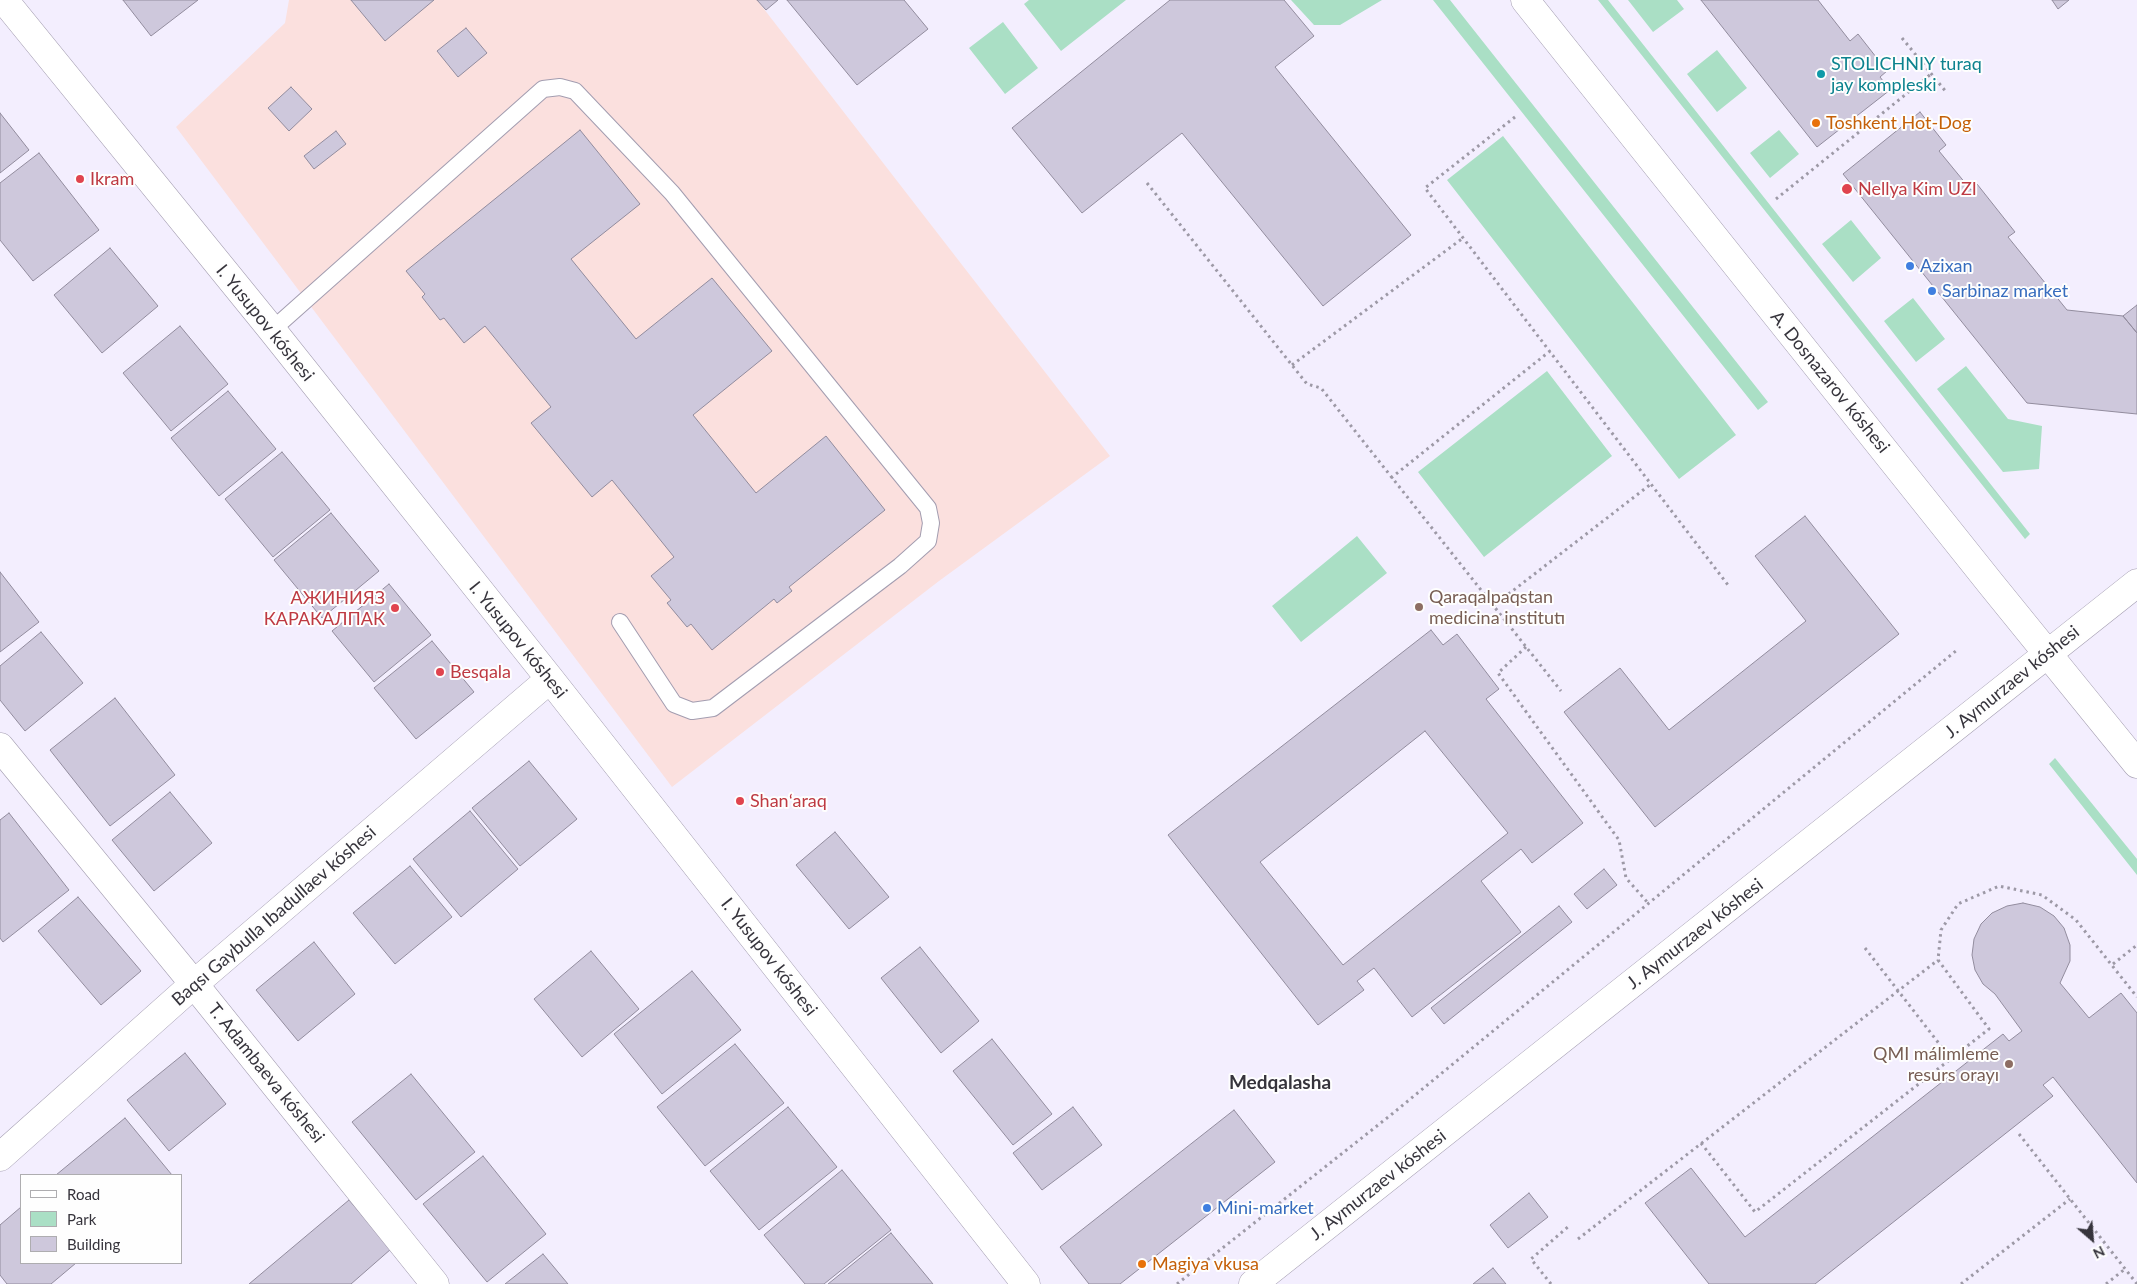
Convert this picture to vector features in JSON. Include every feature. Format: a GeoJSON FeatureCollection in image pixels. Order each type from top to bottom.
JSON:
{"type":"FeatureCollection","features":[{"type":"Feature","properties":{"kind":"street","name":"I. Yusupov kóshesi"},"geometry":{"type":"LineString","coordinates":[[4,0],[272,330],[550,679],[1026,1284]]}},
{"type":"Feature","properties":{"kind":"street","name":"A. Dosnazarov kóshesi"},"geometry":{"type":"LineString","coordinates":[[1525,0],[2137,764]]}},
{"type":"Feature","properties":{"kind":"street","name":"J. Aymurzaev kóshesi"},"geometry":{"type":"LineString","coordinates":[[1253,1284],[2137,583]]}},
{"type":"Feature","properties":{"kind":"street","name":"Baqsı Gaybulla Ibadullaev kóshesi"},"geometry":{"type":"LineString","coordinates":[[0,1157],[194,984],[550,679]]}},
{"type":"Feature","properties":{"kind":"street","name":"T. Adambaeva kóshesi"},"geometry":{"type":"LineString","coordinates":[[0,746],[435,1284]]}},
{"type":"Feature","properties":{"kind":"lane"},"geometry":{"type":"LineString","coordinates":[[272,330],[543,90],[560,87],[575,92],[672,193],[928,508],[931,523],[928,541],[900,566],[713,708],[692,711],[674,704],[620,622]]}},
{"type":"Feature","properties":{"kind":"path"},"geometry":{"type":"LineString","coordinates":[[1902,38],[1947,93]]}},
{"type":"Feature","properties":{"kind":"path"},"geometry":{"type":"LineString","coordinates":[[1776,199],[1931,74]]}},
{"type":"Feature","properties":{"kind":"path"},"geometry":{"type":"LineString","coordinates":[[1515,117],[1425,188],[1728,585]]}},
{"type":"Feature","properties":{"kind":"path"},"geometry":{"type":"LineString","coordinates":[[1147,183],[1307,384],[1321,388],[1561,692]]}},
{"type":"Feature","properties":{"kind":"path"},"geometry":{"type":"LineString","coordinates":[[1292,366],[1463,238]]}},
{"type":"Feature","properties":{"kind":"path"},"geometry":{"type":"LineString","coordinates":[[1391,478],[1550,352]]}},
{"type":"Feature","properties":{"kind":"path"},"geometry":{"type":"LineString","coordinates":[[1493,606],[1651,484]]}},
{"type":"Feature","properties":{"kind":"path"},"geometry":{"type":"LineString","coordinates":[[1526,647],[1498,672],[1619,840],[1626,878],[1648,903]]}},
{"type":"Feature","properties":{"kind":"path"},"geometry":{"type":"LineString","coordinates":[[1177,1284],[1392,1114],[1957,650]]}},
{"type":"Feature","properties":{"kind":"path"},"geometry":{"type":"LineString","coordinates":[[1701,1143],[1755,1212],[1989,1029],[1938,960],[1941,930],[1958,904],[1999,886],[2042,895],[2076,920],[2137,997]]}},
{"type":"Feature","properties":{"kind":"path"},"geometry":{"type":"LineString","coordinates":[[2112,964],[2137,945]]}},
{"type":"Feature","properties":{"kind":"path"},"geometry":{"type":"LineString","coordinates":[[1865,948],[1951,1059]]}},
{"type":"Feature","properties":{"kind":"path"},"geometry":{"type":"LineString","coordinates":[[1578,1239],[1938,960]]}},
{"type":"Feature","properties":{"kind":"path"},"geometry":{"type":"LineString","coordinates":[[2019,1134],[2137,1284]]}},
{"type":"Feature","properties":{"kind":"path"},"geometry":{"type":"LineString","coordinates":[[1961,1284],[2070,1199]]}},
{"type":"Feature","properties":{"kind":"path"},"geometry":{"type":"LineString","coordinates":[[1550,1284],[1531,1259],[1569,1226]]}},
{"type":"Feature","properties":{"kind":"path"},"geometry":{"type":"LineString","coordinates":[[2106,1284],[2125,1269]]}},
{"type":"Feature","properties":{"kind":"shaded area"},"geometry":{"type":"Polygon","coordinates":[[[289,0],[757,0],[1110,456],[939,581],[672,787],[176,127],[285,23],[289,0]]]}},
{"type":"Feature","properties":{"kind":"green space"},"geometry":{"type":"Polygon","coordinates":[[[1029,0],[1126,0],[1061,51],[1024,4],[1029,0]]]}},
{"type":"Feature","properties":{"kind":"green space"},"geometry":{"type":"Polygon","coordinates":[[[1291,0],[1382,0],[1340,25],[1314,25],[1291,0]]]}},
{"type":"Feature","properties":{"kind":"green space"},"geometry":{"type":"Polygon","coordinates":[[[1433,0],[1450,0],[1768,402],[1758,410],[1433,0]]]}},
{"type":"Feature","properties":{"kind":"green space"},"geometry":{"type":"Polygon","coordinates":[[[1598,0],[1608,0],[2030,534],[2025,539],[1598,0]]]}},
{"type":"Feature","properties":{"kind":"green space"},"geometry":{"type":"Polygon","coordinates":[[[1628,0],[1677,0],[1684,9],[1653,32],[1628,0]]]}},
{"type":"Feature","properties":{"kind":"green space"},"geometry":{"type":"Polygon","coordinates":[[[1003,22],[1038,68],[1005,94],[969,48],[1003,22]]]}},
{"type":"Feature","properties":{"kind":"green space"},"geometry":{"type":"Polygon","coordinates":[[[1717,50],[1747,88],[1717,112],[1687,74],[1717,50]]]}},
{"type":"Feature","properties":{"kind":"green space"},"geometry":{"type":"Polygon","coordinates":[[[1779,130],[1799,154],[1770,178],[1750,153],[1779,130]]]}},
{"type":"Feature","properties":{"kind":"green space"},"geometry":{"type":"Polygon","coordinates":[[[1503,136],[1736,435],[1679,479],[1447,180],[1503,136]]]}},
{"type":"Feature","properties":{"kind":"green space"},"geometry":{"type":"Polygon","coordinates":[[[1851,220],[1881,258],[1853,282],[1822,244],[1851,220]]]}},
{"type":"Feature","properties":{"kind":"green space"},"geometry":{"type":"Polygon","coordinates":[[[1913,298],[1945,339],[1916,362],[1884,321],[1913,298]]]}},
{"type":"Feature","properties":{"kind":"green space"},"geometry":{"type":"Polygon","coordinates":[[[1966,366],[2008,419],[2042,426],[2039,469],[2003,472],[1937,389],[1966,366]]]}},
{"type":"Feature","properties":{"kind":"green space"},"geometry":{"type":"Polygon","coordinates":[[[1547,371],[1612,456],[1484,557],[1418,472],[1547,371]]]}},
{"type":"Feature","properties":{"kind":"green space"},"geometry":{"type":"Polygon","coordinates":[[[1357,536],[1387,573],[1301,642],[1272,606],[1357,536]]]}},
{"type":"Feature","properties":{"kind":"green space"},"geometry":{"type":"Polygon","coordinates":[[[2055,758],[2137,859],[2137,875],[2049,764],[2055,758]]]}},
{"type":"Feature","properties":{"kind":"building"},"geometry":{"type":"Polygon","coordinates":[[[123,0],[198,0],[151,36],[123,0]]]}},
{"type":"Feature","properties":{"kind":"building"},"geometry":{"type":"Polygon","coordinates":[[[351,0],[434,0],[385,41],[351,0]]]}},
{"type":"Feature","properties":{"kind":"building"},"geometry":{"type":"Polygon","coordinates":[[[757,0],[778,0],[766,10],[757,0]]]}},
{"type":"Feature","properties":{"kind":"building"},"geometry":{"type":"Polygon","coordinates":[[[787,0],[904,0],[928,29],[857,85],[787,0]]]}},
{"type":"Feature","properties":{"kind":"building"},"geometry":{"type":"Polygon","coordinates":[[[1170,0],[1284,0],[1314,36],[1275,67],[1411,235],[1323,306],[1182,133],[1082,213],[1012,128],[1170,0]]]}},
{"type":"Feature","properties":{"kind":"building","name":"STOLICHNIY turaq jay kompleski"},"geometry":{"type":"Polygon","coordinates":[[[1701,0],[1818,0],[1850,41],[1858,34],[1887,71],[1880,77],[1890,90],[1817,147],[1701,0]]]}},
{"type":"Feature","properties":{"kind":"building"},"geometry":{"type":"Polygon","coordinates":[[[2052,0],[2069,0],[2058,9],[2052,0]]]}},
{"type":"Feature","properties":{"kind":"building"},"geometry":{"type":"Polygon","coordinates":[[[466,28],[487,53],[458,77],[437,51],[466,28]]]}},
{"type":"Feature","properties":{"kind":"building"},"geometry":{"type":"Polygon","coordinates":[[[291,87],[312,109],[289,131],[268,108],[291,87]]]}},
{"type":"Feature","properties":{"kind":"building"},"geometry":{"type":"Polygon","coordinates":[[[1920,112],[1946,145],[1939,151],[1971,190],[1977,184],[2015,232],[2008,237],[2067,310],[2123,316],[2137,333],[2137,414],[2027,403],[1843,174],[1920,112]]]}},
{"type":"Feature","properties":{"kind":"building"},"geometry":{"type":"Polygon","coordinates":[[[0,113],[29,150],[0,173],[0,113]]]}},
{"type":"Feature","properties":{"kind":"building"},"geometry":{"type":"Polygon","coordinates":[[[580,130],[640,204],[571,259],[636,339],[712,278],[772,351],[693,415],[756,493],[826,436],[885,510],[789,587],[792,591],[777,603],[774,599],[712,650],[691,624],[687,627],[667,603],[671,600],[651,576],[674,557],[612,480],[592,497],[531,423],[551,407],[485,326],[464,343],[444,318],[440,320],[422,297],[425,294],[406,271],[580,130]]]}},
{"type":"Feature","properties":{"kind":"building"},"geometry":{"type":"Polygon","coordinates":[[[336,131],[346,144],[314,169],[304,156],[336,131]]]}},
{"type":"Feature","properties":{"kind":"building"},"geometry":{"type":"Polygon","coordinates":[[[39,153],[99,230],[33,281],[0,240],[0,183],[39,153]]]}},
{"type":"Feature","properties":{"kind":"building"},"geometry":{"type":"Polygon","coordinates":[[[110,248],[158,306],[102,353],[54,295],[110,248]]]}},
{"type":"Feature","properties":{"kind":"building"},"geometry":{"type":"Polygon","coordinates":[[[2137,305],[2137,333],[2123,316],[2137,305]]]}},
{"type":"Feature","properties":{"kind":"building"},"geometry":{"type":"Polygon","coordinates":[[[180,326],[228,384],[171,431],[123,373],[180,326]]]}},
{"type":"Feature","properties":{"kind":"building"},"geometry":{"type":"Polygon","coordinates":[[[228,391],[276,449],[219,496],[171,438],[228,391]]]}},
{"type":"Feature","properties":{"kind":"building"},"geometry":{"type":"Polygon","coordinates":[[[282,452],[330,510],[273,557],[225,499],[282,452]]]}},
{"type":"Feature","properties":{"kind":"building"},"geometry":{"type":"Polygon","coordinates":[[[331,513],[379,571],[322,618],[274,560],[331,513]]]}},
{"type":"Feature","properties":{"kind":"building"},"geometry":{"type":"Polygon","coordinates":[[[1805,516],[1899,634],[1655,827],[1564,712],[1620,668],[1669,730],[1806,621],[1755,556],[1805,516]]]}},
{"type":"Feature","properties":{"kind":"building"},"geometry":{"type":"Polygon","coordinates":[[[0,572],[39,622],[0,652],[0,572]]]}},
{"type":"Feature","properties":{"kind":"building"},"geometry":{"type":"Polygon","coordinates":[[[389,584],[431,635],[374,682],[332,631],[389,584]]]}},
{"type":"Feature","properties":{"kind":"building"},"geometry":{"type":"Polygon","coordinates":[[[1431,630],[1443,645],[1457,634],[1499,689],[1486,699],[1583,823],[1532,863],[1521,849],[1481,881],[1521,932],[1412,1017],[1374,968],[1357,981],[1364,990],[1318,1025],[1168,835],[1431,630]],[[1425,731],[1260,862],[1343,965],[1508,833],[1425,731]]]}},
{"type":"Feature","properties":{"kind":"building"},"geometry":{"type":"Polygon","coordinates":[[[41,632],[83,683],[25,731],[0,700],[0,666],[41,632]]]}},
{"type":"Feature","properties":{"kind":"building"},"geometry":{"type":"Polygon","coordinates":[[[432,641],[474,692],[416,739],[374,688],[432,641]]]}},
{"type":"Feature","properties":{"kind":"building"},"geometry":{"type":"Polygon","coordinates":[[[115,698],[175,775],[110,826],[50,750],[115,698]]]}},
{"type":"Feature","properties":{"kind":"building"},"geometry":{"type":"Polygon","coordinates":[[[529,761],[577,819],[520,866],[472,808],[529,761]]]}},
{"type":"Feature","properties":{"kind":"building"},"geometry":{"type":"Polygon","coordinates":[[[170,792],[212,843],[154,891],[112,840],[170,792]]]}},
{"type":"Feature","properties":{"kind":"building"},"geometry":{"type":"Polygon","coordinates":[[[470,811],[518,869],[461,917],[413,859],[470,811]]]}},
{"type":"Feature","properties":{"kind":"building"},"geometry":{"type":"Polygon","coordinates":[[[9,813],[69,890],[3,942],[0,938],[0,820],[9,813]]]}},
{"type":"Feature","properties":{"kind":"building"},"geometry":{"type":"Polygon","coordinates":[[[835,832],[889,897],[849,929],[796,865],[835,832]]]}},
{"type":"Feature","properties":{"kind":"building"},"geometry":{"type":"Polygon","coordinates":[[[410,866],[452,917],[395,964],[353,913],[410,866]]]}},
{"type":"Feature","properties":{"kind":"building"},"geometry":{"type":"Polygon","coordinates":[[[1604,869],[1617,885],[1587,909],[1574,894],[1604,869]]]}},
{"type":"Feature","properties":{"kind":"building"},"geometry":{"type":"Polygon","coordinates":[[[78,897],[141,971],[101,1005],[38,931],[78,897]]]}},
{"type":"Feature","properties":{"kind":"building"},"geometry":{"type":"Polygon","coordinates":[[[2023,903],[2040,907],[2054,916],[2064,928],[2070,945],[2070,961],[2060,983],[2089,1018],[2121,993],[2137,1013],[2137,1183],[2053,1077],[2043,1085],[2053,1096],[1815,1284],[1709,1284],[1645,1203],[1691,1168],[1745,1237],[2003,1034],[2009,1041],[2022,1031],[1995,994],[1983,984],[1975,970],[1972,955],[1974,939],[1981,924],[1992,913],[2007,906],[2023,903]]]}},
{"type":"Feature","properties":{"kind":"building"},"geometry":{"type":"Polygon","coordinates":[[[1559,906],[1572,922],[1444,1024],[1431,1008],[1559,906]]]}},
{"type":"Feature","properties":{"kind":"building"},"geometry":{"type":"Polygon","coordinates":[[[314,942],[355,994],[298,1041],[256,990],[314,942]]]}},
{"type":"Feature","properties":{"kind":"building"},"geometry":{"type":"Polygon","coordinates":[[[920,947],[979,1021],[941,1053],[881,978],[920,947]]]}},
{"type":"Feature","properties":{"kind":"building"},"geometry":{"type":"Polygon","coordinates":[[[591,951],[639,1009],[582,1057],[534,999],[591,951]]]}},
{"type":"Feature","properties":{"kind":"building"},"geometry":{"type":"Polygon","coordinates":[[[692,971],[741,1030],[662,1094],[614,1034],[692,971]]]}},
{"type":"Feature","properties":{"kind":"building"},"geometry":{"type":"Polygon","coordinates":[[[992,1039],[1052,1114],[1013,1145],[953,1071],[992,1039]]]}},
{"type":"Feature","properties":{"kind":"building"},"geometry":{"type":"Polygon","coordinates":[[[735,1044],[784,1103],[705,1166],[657,1107],[735,1044]]]}},
{"type":"Feature","properties":{"kind":"building"},"geometry":{"type":"Polygon","coordinates":[[[185,1053],[226,1104],[169,1151],[127,1100],[185,1053]]]}},
{"type":"Feature","properties":{"kind":"building"},"geometry":{"type":"Polygon","coordinates":[[[411,1074],[475,1152],[416,1200],[352,1122],[411,1074]]]}},
{"type":"Feature","properties":{"kind":"building"},"geometry":{"type":"Polygon","coordinates":[[[788,1107],[837,1167],[759,1230],[710,1171],[788,1107]]]}},
{"type":"Feature","properties":{"kind":"building"},"geometry":{"type":"Polygon","coordinates":[[[1073,1107],[1102,1145],[1042,1190],[1013,1153],[1073,1107]]]}},
{"type":"Feature","properties":{"kind":"building"},"geometry":{"type":"Polygon","coordinates":[[[1234,1110],[1275,1162],[1120,1284],[1089,1284],[1060,1247],[1234,1110]]]}},
{"type":"Feature","properties":{"kind":"building"},"geometry":{"type":"Polygon","coordinates":[[[125,1118],[171,1174],[57,1174],[125,1118]]]}},
{"type":"Feature","properties":{"kind":"building"},"geometry":{"type":"Polygon","coordinates":[[[483,1156],[546,1234],[487,1282],[423,1204],[483,1156]]]}},
{"type":"Feature","properties":{"kind":"building"},"geometry":{"type":"Polygon","coordinates":[[[842,1170],[891,1230],[824,1284],[805,1284],[764,1235],[842,1170]]]}},
{"type":"Feature","properties":{"kind":"building"},"geometry":{"type":"Polygon","coordinates":[[[1529,1193],[1548,1217],[1508,1248],[1490,1225],[1529,1193]]]}},
{"type":"Feature","properties":{"kind":"building"},"geometry":{"type":"Polygon","coordinates":[[[349,1200],[391,1249],[351,1284],[249,1284],[349,1200]]]}},
{"type":"Feature","properties":{"kind":"building"},"geometry":{"type":"Polygon","coordinates":[[[20,1208],[20,1264],[75,1264],[51,1284],[7,1284],[0,1275],[0,1225],[20,1208]]]}},
{"type":"Feature","properties":{"kind":"building"},"geometry":{"type":"Polygon","coordinates":[[[891,1233],[933,1284],[828,1284],[891,1233]]]}},
{"type":"Feature","properties":{"kind":"building"},"geometry":{"type":"Polygon","coordinates":[[[543,1254],[568,1284],[505,1284],[543,1254]]]}},
{"type":"Feature","properties":{"kind":"building"},"geometry":{"type":"Polygon","coordinates":[[[1493,1268],[1506,1284],[1473,1284],[1493,1268]]]}},
{"type":"Feature","properties":{"kind":"place","name":"STOLICHNIY turaq jay kompleski"},"geometry":{"type":"Point","coordinates":[1821,74]}},
{"type":"Feature","properties":{"kind":"place","name":"Toshkent Hot-Dog"},"geometry":{"type":"Point","coordinates":[1816,123]}},
{"type":"Feature","properties":{"kind":"place","name":"Ikram"},"geometry":{"type":"Point","coordinates":[80,179]}},
{"type":"Feature","properties":{"kind":"place","name":"Nellya Kim UZI"},"geometry":{"type":"Point","coordinates":[1847,189]}},
{"type":"Feature","properties":{"kind":"place","name":"Azixan"},"geometry":{"type":"Point","coordinates":[1910,266]}},
{"type":"Feature","properties":{"kind":"place","name":"Sarbinaz market"},"geometry":{"type":"Point","coordinates":[1932,291]}},
{"type":"Feature","properties":{"kind":"place","name":"Qaraqalpaqstan medicina institutı"},"geometry":{"type":"Point","coordinates":[1419,607]}},
{"type":"Feature","properties":{"kind":"place","name":"АЖИНИЯЗ КАРАКАЛПАК"},"geometry":{"type":"Point","coordinates":[395,608]}},
{"type":"Feature","properties":{"kind":"place","name":"Besqala"},"geometry":{"type":"Point","coordinates":[440,672]}},
{"type":"Feature","properties":{"kind":"place","name":"Shanʻaraq"},"geometry":{"type":"Point","coordinates":[740,801]}},
{"type":"Feature","properties":{"kind":"place","name":"QMI málimleme resurs orayı"},"geometry":{"type":"Point","coordinates":[2009,1064]}},
{"type":"Feature","properties":{"kind":"place","name":"Mini-market"},"geometry":{"type":"Point","coordinates":[1207,1208]}},
{"type":"Feature","properties":{"kind":"place","name":"Magiya vkusa"},"geometry":{"type":"Point","coordinates":[1142,1264]}},
{"type":"Feature","properties":{"kind":"district","name":"Medqalasha"},"geometry":{"type":"Point","coordinates":[1280,1083]}}]}
